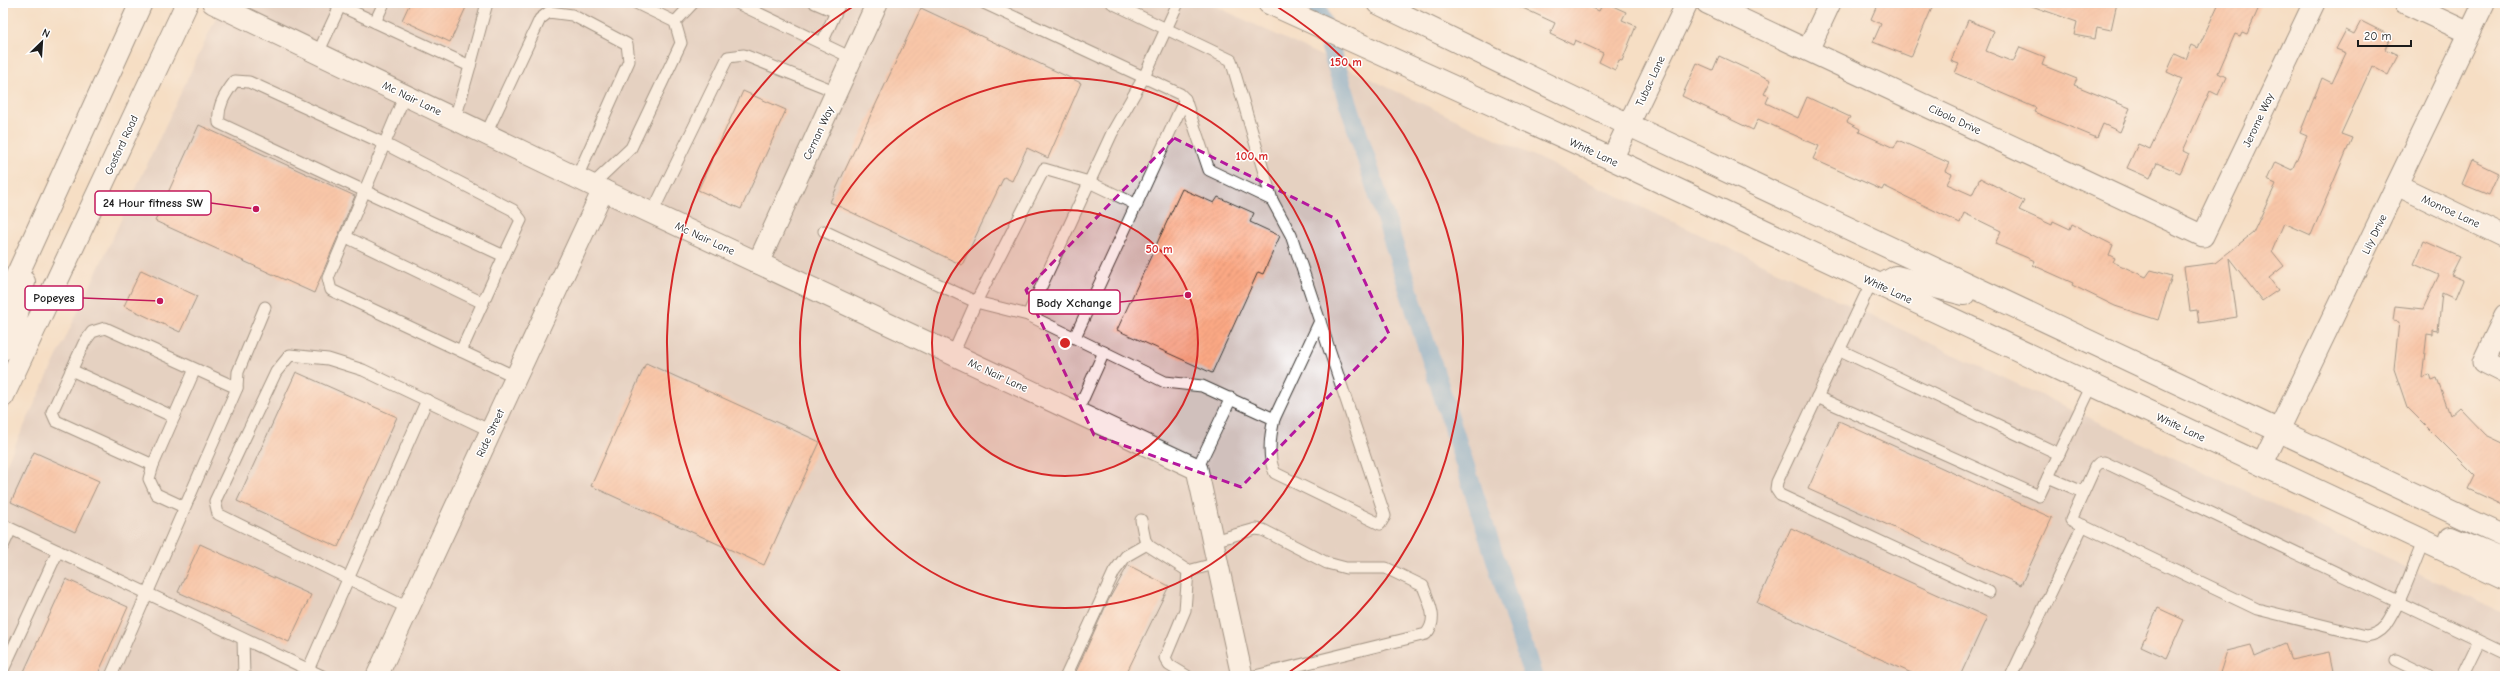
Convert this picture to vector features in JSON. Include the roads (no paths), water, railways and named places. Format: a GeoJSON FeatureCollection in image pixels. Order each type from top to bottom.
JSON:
{"type":"FeatureCollection","features":[{"type":"Feature","properties":{"kind":"main road"},"geometry":{"type":"LineString","coordinates":[[3,306],[141,3]]}},
{"type":"Feature","properties":{"kind":"main road","name":"Gosford Road"},"geometry":{"type":"LineString","coordinates":[[3,396],[187,3]]}},
{"type":"Feature","properties":{"kind":"main road","name":"White Lane"},"geometry":{"type":"LineString","coordinates":[[1269,3],[1612,159],[2505,579]]}},
{"type":"Feature","properties":{"kind":"main road"},"geometry":{"type":"LineString","coordinates":[[1378,3],[1629,126],[2505,537]]}},
{"type":"Feature","properties":{"kind":"main road"},"geometry":{"type":"LineString","coordinates":[[3,349],[15,323],[31,245]]}},
{"type":"Feature","properties":{"kind":"main road"},"geometry":{"type":"LineString","coordinates":[[1876,283],[1896,277],[2017,308]]}},
{"type":"Feature","properties":{"kind":"main road"},"geometry":{"type":"LineString","coordinates":[[2424,540],[2445,535],[2505,561]]}},
{"type":"Feature","properties":{"kind":"street","name":"Mc Nair Lane"},"geometry":{"type":"LineString","coordinates":[[213,3],[652,213],[1198,469]]}},
{"type":"Feature","properties":{"kind":"street","name":"Cernan Way"},"geometry":{"type":"LineString","coordinates":[[758,263],[877,3]]}},
{"type":"Feature","properties":{"kind":"street","name":"Tubac Lane"},"geometry":{"type":"LineString","coordinates":[[1612,159],[1687,3]]}},
{"type":"Feature","properties":{"kind":"street","name":"Cibola Drive"},"geometry":{"type":"LineString","coordinates":[[1707,3],[2203,236]]}},
{"type":"Feature","properties":{"kind":"street"},"geometry":{"type":"LineString","coordinates":[[1808,50],[1830,3]]}},
{"type":"Feature","properties":{"kind":"street","name":"Jerome Way"},"geometry":{"type":"LineString","coordinates":[[2203,236],[2314,3]]}},
{"type":"Feature","properties":{"kind":"street"},"geometry":{"type":"LineString","coordinates":[[2405,3],[2469,34]]}},
{"type":"Feature","properties":{"kind":"street","name":"Lily Drive"},"geometry":{"type":"LineString","coordinates":[[2262,465],[2280,431],[2484,3]]}},
{"type":"Feature","properties":{"kind":"street","name":"Ride Street"},"geometry":{"type":"LineString","coordinates":[[377,676],[516,377],[591,184]]}},
{"type":"Feature","properties":{"kind":"street","name":"Monroe Lane"},"geometry":{"type":"LineString","coordinates":[[2397,185],[2505,237]]}},
{"type":"Feature","properties":{"kind":"street"},"geometry":{"type":"LineString","coordinates":[[2505,316],[2483,362],[2505,372]]}},
{"type":"Feature","properties":{"kind":"street"},"geometry":{"type":"LineString","coordinates":[[1198,469],[1242,676]]}},
{"type":"Feature","properties":{"kind":"lane"},"geometry":{"type":"LineString","coordinates":[[375,22],[384,3]]}},
{"type":"Feature","properties":{"kind":"lane"},"geometry":{"type":"LineString","coordinates":[[455,119],[487,3]]}},
{"type":"Feature","properties":{"kind":"lane"},"geometry":{"type":"LineString","coordinates":[[591,184],[631,148],[682,43],[675,22],[636,3]]}},
{"type":"Feature","properties":{"kind":"lane"},"geometry":{"type":"LineString","coordinates":[[675,22],[693,3]]}},
{"type":"Feature","properties":{"kind":"lane"},"geometry":{"type":"LineString","coordinates":[[737,3],[852,58]]}},
{"type":"Feature","properties":{"kind":"lane"},"geometry":{"type":"LineString","coordinates":[[815,3],[838,8],[822,43]]}},
{"type":"Feature","properties":{"kind":"lane"},"geometry":{"type":"LineString","coordinates":[[984,3],[1180,94],[1185,99],[1209,170],[1272,200]]}},
{"type":"Feature","properties":{"kind":"lane"},"geometry":{"type":"LineString","coordinates":[[1112,3],[1231,60],[1272,200],[1291,235],[1320,321],[1385,516],[1380,524],[1275,474],[1272,468],[1269,437],[1274,418],[1320,321]]}},
{"type":"Feature","properties":{"kind":"lane"},"geometry":{"type":"LineString","coordinates":[[1028,315],[1112,134],[1144,77],[1178,3]]}},
{"type":"Feature","properties":{"kind":"lane"},"geometry":{"type":"LineString","coordinates":[[318,53],[337,4],[470,66]]}},
{"type":"Feature","properties":{"kind":"lane"},"geometry":{"type":"LineString","coordinates":[[486,134],[540,19],[549,12],[572,15],[627,44],[629,61],[591,184]]}},
{"type":"Feature","properties":{"kind":"lane"},"geometry":{"type":"LineString","coordinates":[[652,213],[728,57],[744,55],[837,92]]}},
{"type":"Feature","properties":{"kind":"lane"},"geometry":{"type":"LineString","coordinates":[[462,351],[520,220],[513,210],[385,144],[249,82],[235,81],[226,92],[218,111],[219,123],[504,256]]}},
{"type":"Feature","properties":{"kind":"lane"},"geometry":{"type":"LineString","coordinates":[[405,95],[328,278],[331,290],[516,377]]}},
{"type":"Feature","properties":{"kind":"lane"},"geometry":{"type":"LineString","coordinates":[[1075,337],[1185,99]]}},
{"type":"Feature","properties":{"kind":"lane"},"geometry":{"type":"LineString","coordinates":[[953,354],[976,302],[1041,171],[1046,168],[1089,182],[1136,205]]}},
{"type":"Feature","properties":{"kind":"lane"},"geometry":{"type":"LineString","coordinates":[[824,232],[976,302],[1028,315],[1164,382],[1198,384],[1274,418]]}},
{"type":"Feature","properties":{"kind":"lane"},"geometry":{"type":"LineString","coordinates":[[346,237],[483,304]]}},
{"type":"Feature","properties":{"kind":"lane"},"geometry":{"type":"LineString","coordinates":[[1876,283],[1817,397],[1777,482],[1776,489],[1780,495],[1989,592]]}},
{"type":"Feature","properties":{"kind":"lane"},"geometry":{"type":"LineString","coordinates":[[111,676],[146,593],[238,388],[238,372],[264,308]]}},
{"type":"Feature","properties":{"kind":"lane"},"geometry":{"type":"LineString","coordinates":[[153,465],[56,421],[52,412],[84,343],[92,332],[105,328],[238,388]]}},
{"type":"Feature","properties":{"kind":"lane"},"geometry":{"type":"LineString","coordinates":[[1840,350],[2059,454]]}},
{"type":"Feature","properties":{"kind":"lane"},"geometry":{"type":"LineString","coordinates":[[1077,412],[1104,352]]}},
{"type":"Feature","properties":{"kind":"lane"},"geometry":{"type":"LineString","coordinates":[[408,608],[218,514],[216,501],[276,372],[290,355],[328,359],[363,370],[491,431]]}},
{"type":"Feature","properties":{"kind":"lane"},"geometry":{"type":"LineString","coordinates":[[184,507],[156,494],[148,479],[195,369]]}},
{"type":"Feature","properties":{"kind":"lane"},"geometry":{"type":"LineString","coordinates":[[71,370],[174,417]]}},
{"type":"Feature","properties":{"kind":"lane"},"geometry":{"type":"LineString","coordinates":[[1817,397],[2039,496],[2092,385]]}},
{"type":"Feature","properties":{"kind":"lane"},"geometry":{"type":"LineString","coordinates":[[1198,469],[1231,398]]}},
{"type":"Feature","properties":{"kind":"lane"},"geometry":{"type":"LineString","coordinates":[[308,670],[350,579],[427,400]]}},
{"type":"Feature","properties":{"kind":"lane"},"geometry":{"type":"LineString","coordinates":[[2424,540],[2398,602],[2384,627],[2375,634],[2366,636],[2257,609],[2071,520],[2095,467],[2099,463],[2104,462],[2398,602],[2479,641],[2505,652]]}},
{"type":"Feature","properties":{"kind":"lane"},"geometry":{"type":"LineString","coordinates":[[2048,477],[2083,492]]}},
{"type":"Feature","properties":{"kind":"lane"},"geometry":{"type":"LineString","coordinates":[[1141,520],[1147,544],[1188,571],[1218,564]]}},
{"type":"Feature","properties":{"kind":"lane"},"geometry":{"type":"LineString","coordinates":[[2011,676],[2083,525]]}},
{"type":"Feature","properties":{"kind":"lane"},"geometry":{"type":"LineString","coordinates":[[3,546],[7,527],[322,676]]}},
{"type":"Feature","properties":{"kind":"lane"},"geometry":{"type":"LineString","coordinates":[[1213,541],[1256,529],[1263,530],[1333,565],[1346,568],[1386,568],[1423,586],[1435,619],[1432,628],[1426,634],[1254,676]]}},
{"type":"Feature","properties":{"kind":"lane"},"geometry":{"type":"LineString","coordinates":[[1066,676],[1114,572],[1126,556],[1147,544]]}},
{"type":"Feature","properties":{"kind":"lane"},"geometry":{"type":"LineString","coordinates":[[3,670],[58,551]]}},
{"type":"Feature","properties":{"kind":"lane"},"geometry":{"type":"LineString","coordinates":[[1187,676],[1169,665],[1165,658],[1185,610],[1188,571]]}},
{"type":"Feature","properties":{"kind":"lane"},"geometry":{"type":"LineString","coordinates":[[243,639],[244,676]]}},
{"type":"Feature","properties":{"kind":"lane"},"geometry":{"type":"LineString","coordinates":[[2462,676],[2479,641]]}},
{"type":"Feature","properties":{"kind":"lane"},"geometry":{"type":"LineString","coordinates":[[2396,660],[2429,676]]}},
{"type":"Feature","properties":{"kind":"waterway"},"geometry":{"type":"LineString","coordinates":[[1316,3],[1533,676]]}},
{"type":"Feature","properties":{"kind":"place","name":"24 Hour fitness SW"},"geometry":{"type":"Point","coordinates":[256,209]}},
{"type":"Feature","properties":{"kind":"place","name":"Body Xchange"},"geometry":{"type":"Point","coordinates":[1188,295]}},
{"type":"Feature","properties":{"kind":"place","name":"Popeyes"},"geometry":{"type":"Point","coordinates":[160,301]}}]}
